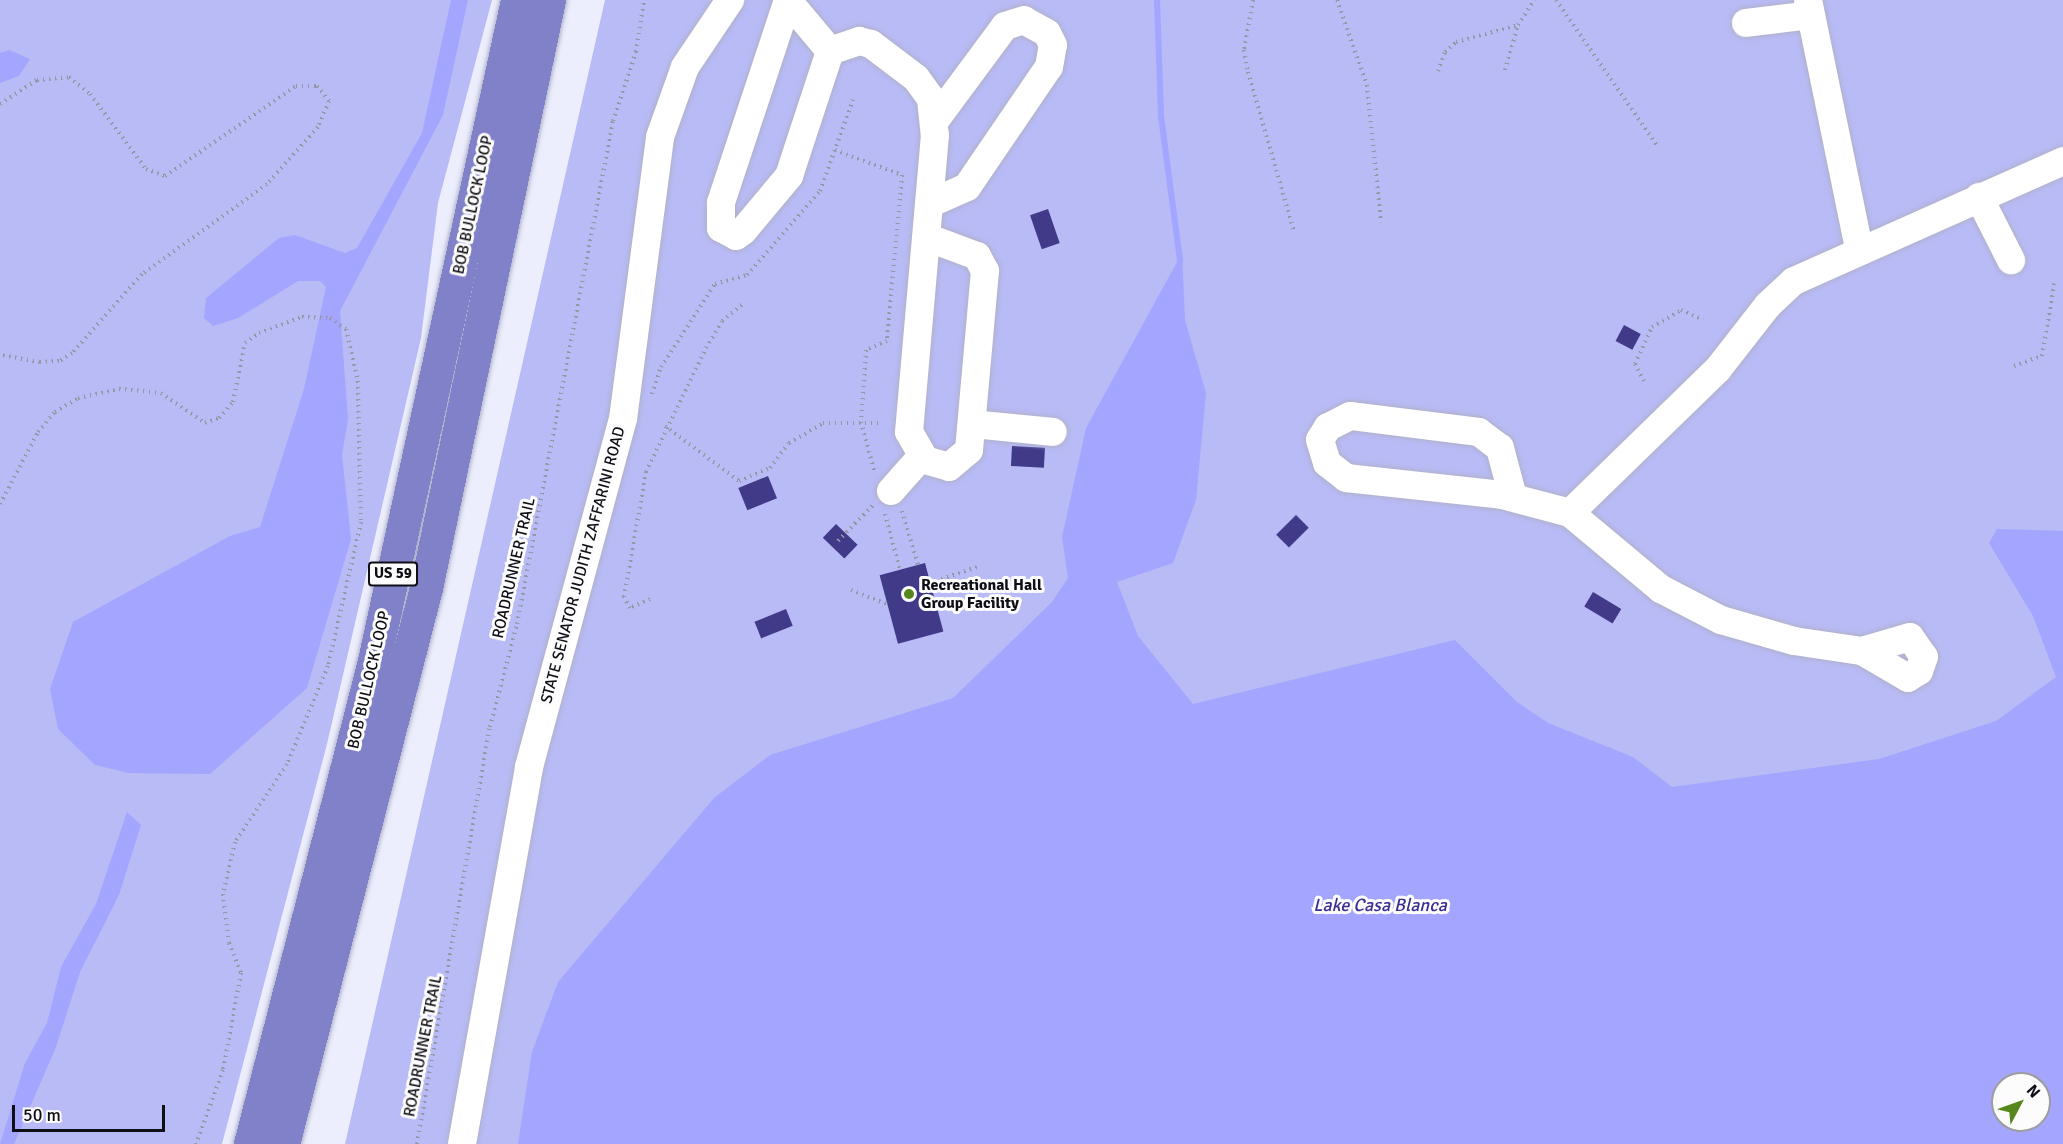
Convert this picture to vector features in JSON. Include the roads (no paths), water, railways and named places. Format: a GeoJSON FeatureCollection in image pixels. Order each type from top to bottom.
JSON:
{"type":"FeatureCollection","features":[{"type":"Feature","properties":{"kind":"highway","name":"BOB BULLOCK LOOP"},"geometry":{"type":"LineString","coordinates":[[250,1144],[374,661],[517,0]]}},
{"type":"Feature","properties":{"kind":"highway","name":"BOB BULLOCK LOOP"},"geometry":{"type":"LineString","coordinates":[[283,1144],[424,598],[549,0]]}},
{"type":"Feature","properties":{"kind":"street","name":"STATE SENATOR JUDITH ZAFFARINI ROAD"},"geometry":{"type":"LineString","coordinates":[[462,1144],[529,768],[622,419],[660,137],[685,67],[730,0]]}},
{"type":"Feature","properties":{"kind":"street"},"geometry":{"type":"LineString","coordinates":[[789,1],[721,203],[721,228],[727,234],[743,231],[789,176],[831,51]]}},
{"type":"Feature","properties":{"kind":"street"},"geometry":{"type":"LineString","coordinates":[[789,1],[831,51]]}},
{"type":"Feature","properties":{"kind":"street"},"geometry":{"type":"LineString","coordinates":[[1746,24],[1810,8],[1858,249]]}},
{"type":"Feature","properties":{"kind":"street"},"geometry":{"type":"LineString","coordinates":[[929,204],[967,187],[1049,67],[1053,45],[1047,33],[1024,20],[1005,26],[934,122]]}},
{"type":"Feature","properties":{"kind":"street"},"geometry":{"type":"LineString","coordinates":[[831,51],[859,41],[883,50],[926,90],[934,122],[909,432],[922,456],[937,466],[961,461],[969,450],[985,272],[977,256],[926,237]]}},
{"type":"Feature","properties":{"kind":"street"},"geometry":{"type":"LineString","coordinates":[[1570,513],[1718,369],[1780,292],[1858,249],[2063,161]]}},
{"type":"Feature","properties":{"kind":"street"},"geometry":{"type":"LineString","coordinates":[[1979,197],[2011,260]]}},
{"type":"Feature","properties":{"kind":"street"},"geometry":{"type":"LineString","coordinates":[[1513,497],[1500,448],[1479,432],[1350,416],[1328,427],[1320,440],[1327,463],[1346,478],[1513,497],[1570,513],[1642,575],[1698,611],[1777,637],[1862,651]]}},
{"type":"Feature","properties":{"kind":"street"},"geometry":{"type":"LineString","coordinates":[[972,424],[1053,432]]}},
{"type":"Feature","properties":{"kind":"street"},"geometry":{"type":"LineString","coordinates":[[888,494],[922,456]]}},
{"type":"Feature","properties":{"kind":"water"},"geometry":{"type":"Polygon","coordinates":[[[451,0],[468,0],[443,115],[340,311],[348,419],[342,455],[351,539],[307,688],[210,774],[129,773],[95,765],[58,729],[50,689],[73,622],[230,536],[260,527],[304,389],[326,287],[320,281],[298,281],[238,318],[213,326],[204,318],[206,298],[279,238],[295,235],[345,253],[357,248],[422,133],[451,0]]]}},
{"type":"Feature","properties":{"kind":"water"},"geometry":{"type":"Polygon","coordinates":[[[9,50],[30,59],[19,76],[0,83],[0,53],[9,50]]]}},
{"type":"Feature","properties":{"kind":"water","name":"Lake Casa Blanca"},"geometry":{"type":"Polygon","coordinates":[[[1182,253],[1185,320],[1206,393],[1196,500],[1173,563],[1117,582],[1138,636],[1193,704],[1455,640],[1517,702],[1548,723],[1633,757],[1672,787],[1879,759],[1996,721],[2056,677],[2033,616],[1989,543],[1997,529],[2063,531],[2063,1144],[518,1144],[532,1052],[558,982],[714,798],[770,755],[953,698],[1052,602],[1068,578],[1062,537],[1086,428],[1182,253]]]}},
{"type":"Feature","properties":{"kind":"water"},"geometry":{"type":"Polygon","coordinates":[[[127,812],[141,825],[119,895],[80,972],[56,1047],[14,1144],[0,1144],[25,1063],[47,1023],[61,967],[96,904],[127,812]]]}},
{"type":"Feature","properties":{"kind":"waterway"},"geometry":{"type":"LineString","coordinates":[[1157,0],[1161,116],[1180,261]]}},
{"type":"Feature","properties":{"kind":"place","name":"Recreational Hall Group Facility"},"geometry":{"type":"Point","coordinates":[909,594]}}]}
